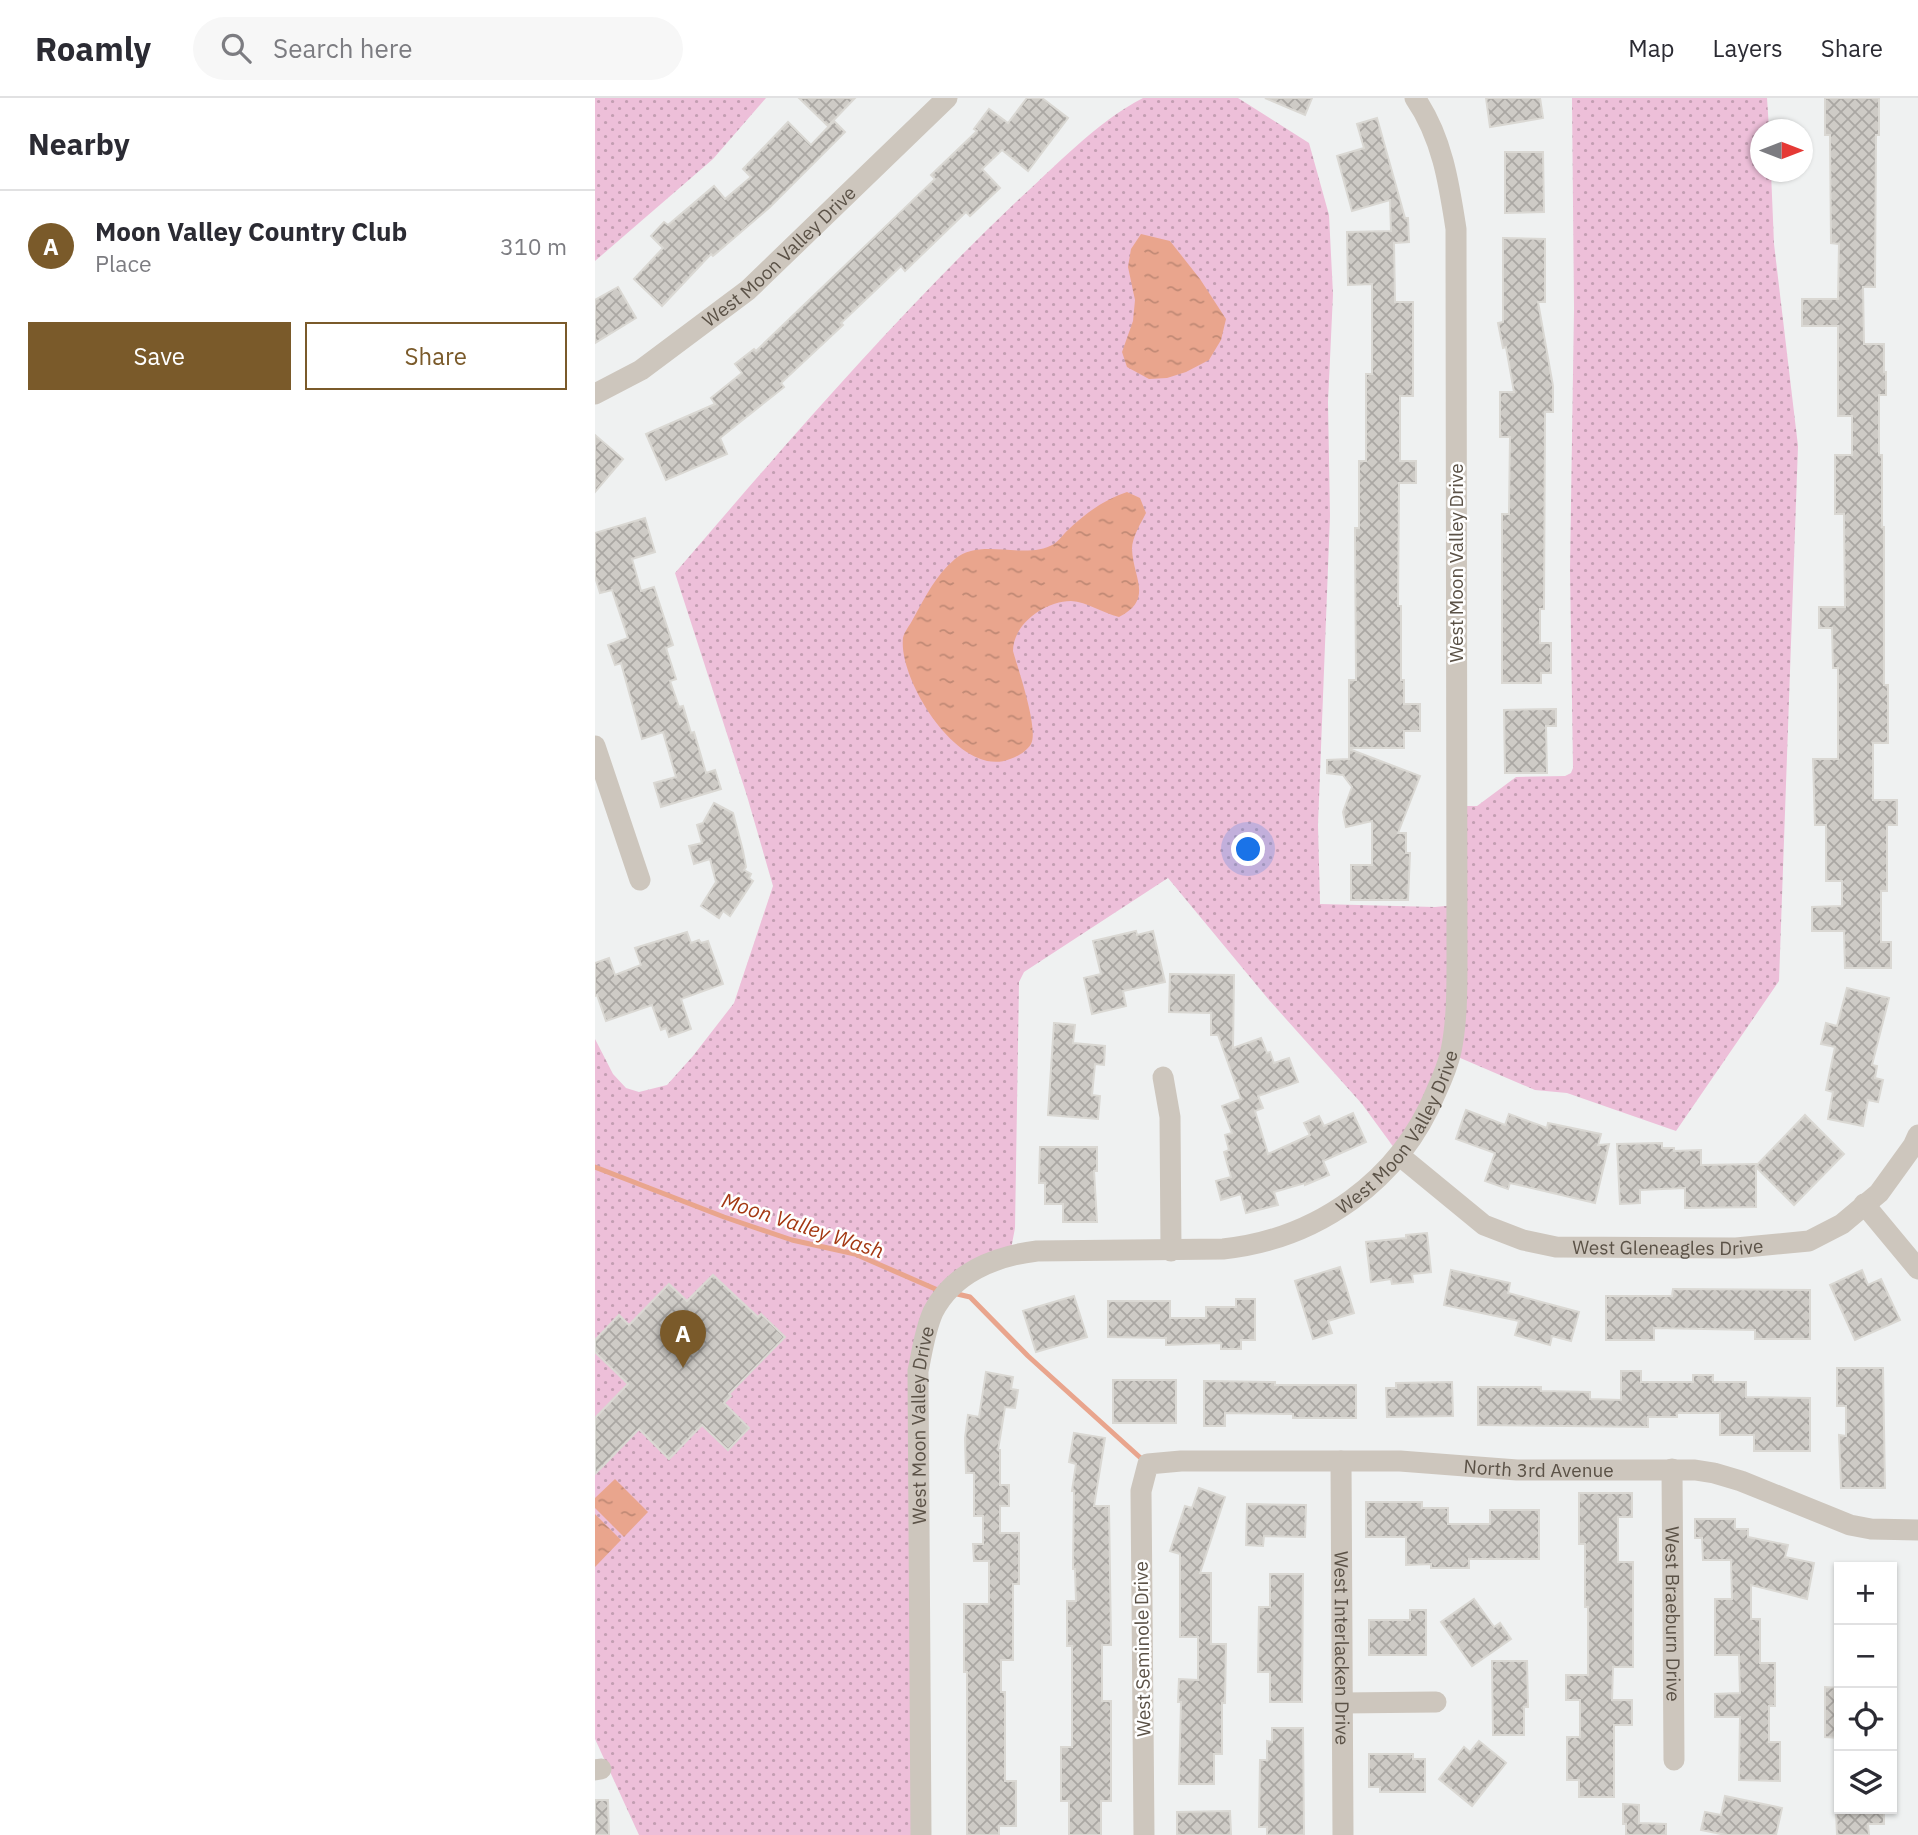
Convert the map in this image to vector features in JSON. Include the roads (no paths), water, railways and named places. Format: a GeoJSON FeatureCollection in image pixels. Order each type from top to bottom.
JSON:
{"type":"FeatureCollection","features":[{"type":"Feature","properties":{"kind":"street","name":"West Moon Valley Drive"},"geometry":{"type":"LineString","coordinates":[[595,394],[641,370],[748,290],[947,98]]}},
{"type":"Feature","properties":{"kind":"street","name":"West Moon Valley Drive"},"geometry":{"type":"LineString","coordinates":[[921,1835],[918,1371],[932,1314],[946,1292],[991,1261],[1010,1254],[1037,1251],[1171,1251],[1247,1247],[1299,1230],[1330,1216],[1363,1192],[1400,1156],[1428,1111],[1451,1054],[1456,1022],[1457,972],[1456,229],[1449,183],[1436,139],[1415,98]]}},
{"type":"Feature","properties":{"kind":"street"},"geometry":{"type":"LineString","coordinates":[[595,747],[640,880]]}},
{"type":"Feature","properties":{"kind":"street"},"geometry":{"type":"LineString","coordinates":[[1163,1077],[1170,1117],[1171,1251]]}},
{"type":"Feature","properties":{"kind":"street","name":"West Gleneagles Drive"},"geometry":{"type":"LineString","coordinates":[[1400,1156],[1484,1225],[1523,1240],[1556,1247],[1736,1248],[1809,1241],[1842,1224],[1879,1193],[1918,1135]]}},
{"type":"Feature","properties":{"kind":"street"},"geometry":{"type":"LineString","coordinates":[[1864,1204],[1918,1269]]}},
{"type":"Feature","properties":{"kind":"street","name":"North 3rd Avenue"},"geometry":{"type":"LineString","coordinates":[[1148,1464],[1181,1461],[1400,1461],[1517,1470],[1672,1469],[1714,1473],[1741,1481],[1850,1525],[1871,1529],[1918,1530]]}},
{"type":"Feature","properties":{"kind":"street","name":"West Interlacken Drive"},"geometry":{"type":"LineString","coordinates":[[1341,1461],[1343,1835]]}},
{"type":"Feature","properties":{"kind":"street","name":"West Seminole Drive"},"geometry":{"type":"LineString","coordinates":[[1144,1835],[1141,1491],[1148,1464]]}},
{"type":"Feature","properties":{"kind":"street","name":"West Braeburn Drive"},"geometry":{"type":"LineString","coordinates":[[1672,1469],[1674,1760]]}},
{"type":"Feature","properties":{"kind":"street"},"geometry":{"type":"LineString","coordinates":[[1342,1703],[1436,1702]]}},
{"type":"Feature","properties":{"kind":"water"},"geometry":{"type":"Polygon","coordinates":[[[1141,234],[1170,241],[1200,279],[1226,319],[1221,340],[1209,360],[1167,378],[1149,379],[1127,367],[1122,352],[1133,321],[1135,300],[1128,267],[1131,249],[1141,234]]]}},
{"type":"Feature","properties":{"kind":"water"},"geometry":{"type":"Polygon","coordinates":[[[1127,492],[1140,498],[1146,513],[1132,544],[1139,587],[1136,603],[1119,617],[1083,603],[1061,602],[1041,610],[1024,623],[1014,641],[1013,651],[1030,713],[1033,736],[1031,744],[1010,759],[991,762],[971,755],[953,741],[921,700],[904,656],[903,638],[927,594],[948,566],[966,553],[990,549],[1042,549],[1054,544],[1096,507],[1127,492]]]}},
{"type":"Feature","properties":{"kind":"water"},"geometry":{"type":"Polygon","coordinates":[[[615,1479],[648,1512],[624,1537],[595,1508],[595,1498],[615,1479]]]}},
{"type":"Feature","properties":{"kind":"water"},"geometry":{"type":"Polygon","coordinates":[[[595,1514],[621,1540],[595,1567],[595,1514]]]}},
{"type":"Feature","properties":{"kind":"waterway","name":"Moon Valley Wash"},"geometry":{"type":"LineString","coordinates":[[595,1167],[792,1240],[855,1254],[940,1291]]}},
{"type":"Feature","properties":{"kind":"waterway","name":"Moon Valley Wash"},"geometry":{"type":"LineString","coordinates":[[953,1293],[970,1297],[1028,1356],[1144,1461]]}},
{"type":"Feature","properties":{"kind":"place","name":"Moon Valley Country Club"},"geometry":{"type":"Point","coordinates":[683,1368]}}]}
